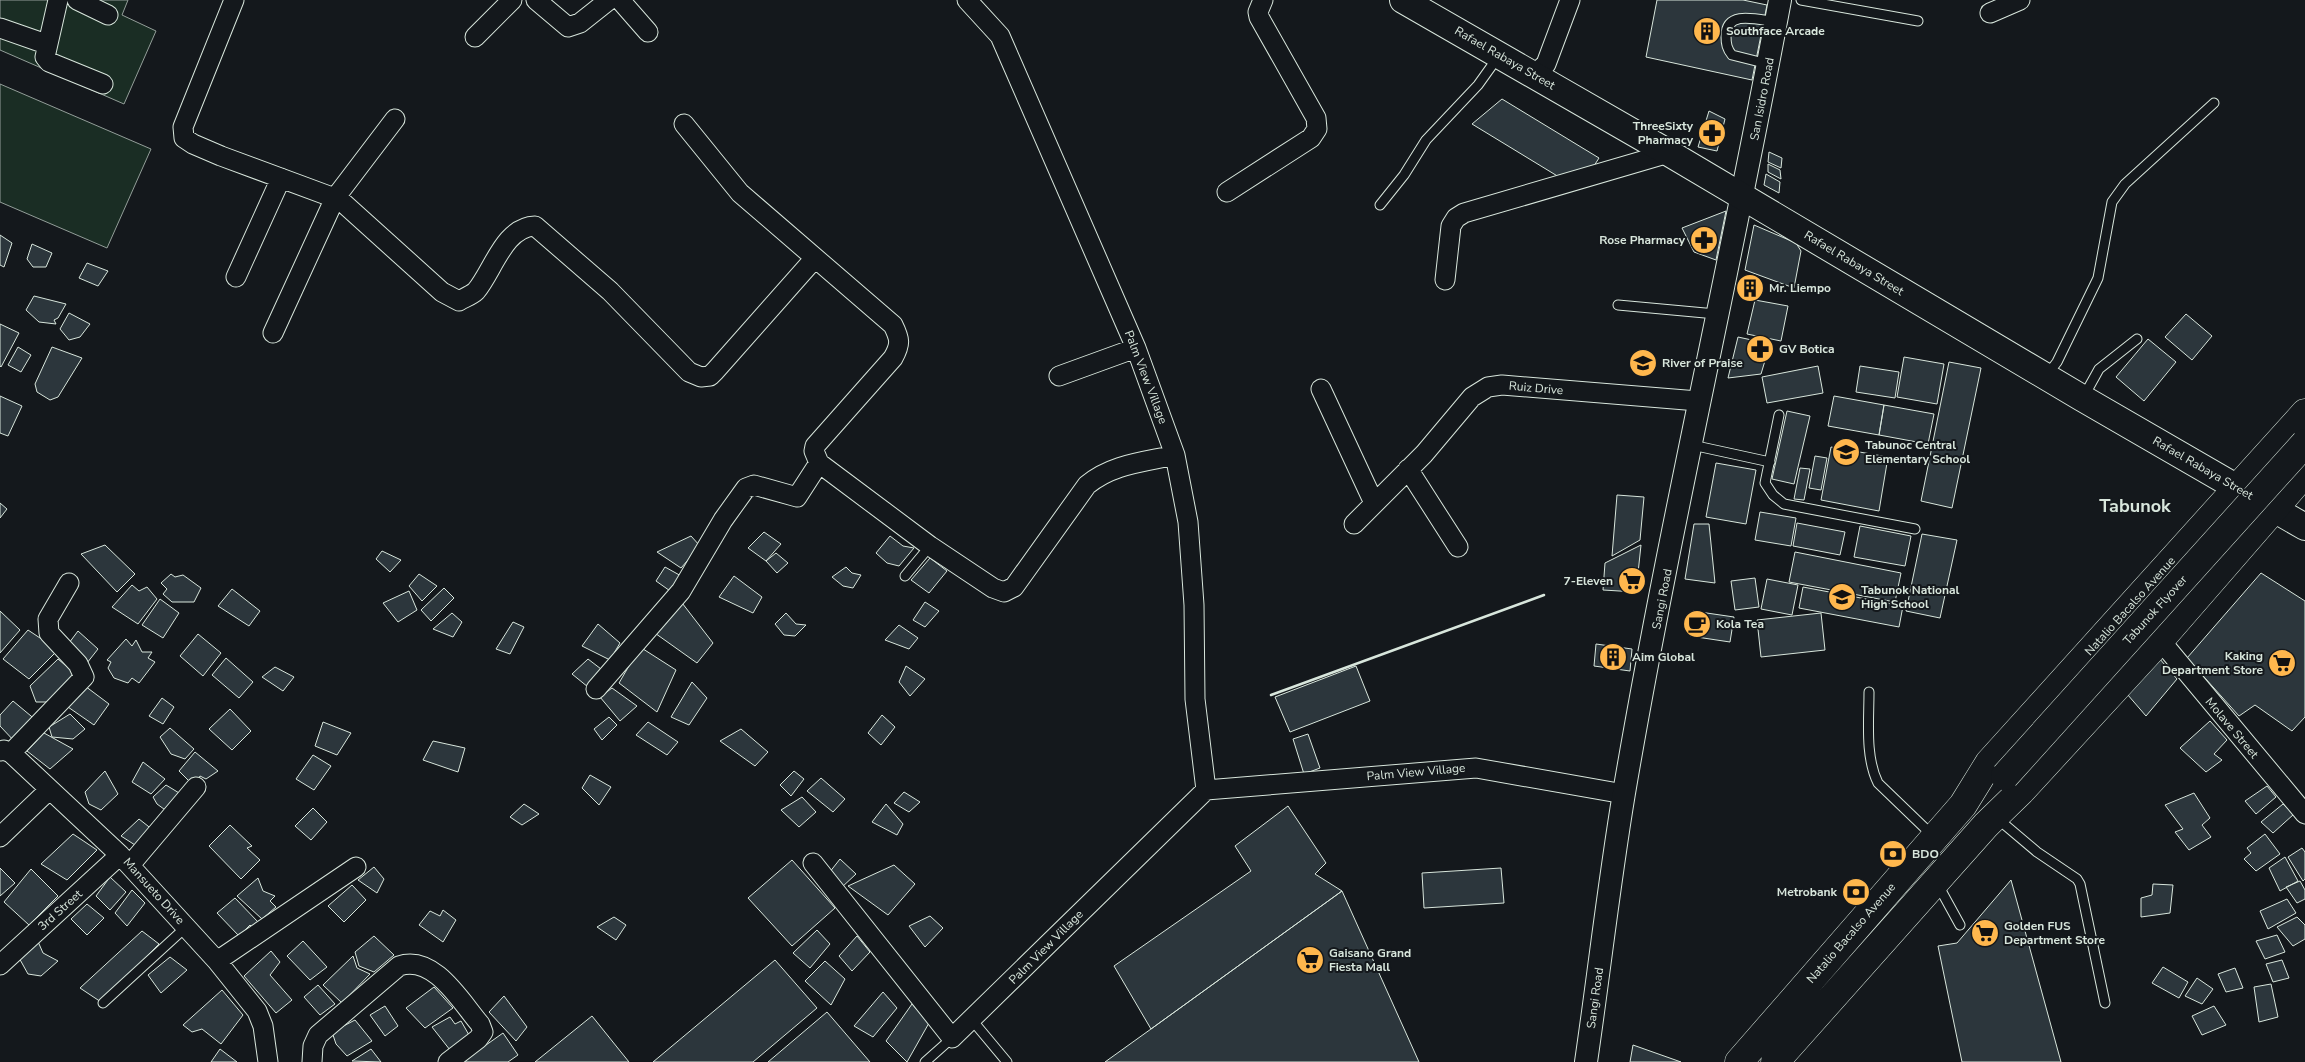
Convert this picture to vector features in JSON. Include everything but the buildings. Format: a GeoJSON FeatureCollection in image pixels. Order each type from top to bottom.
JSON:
{"type":"FeatureCollection","features":[{"type":"Feature","properties":{"kind":"main road","name":"Rafael Rabaya Street"},"geometry":{"type":"LineString","coordinates":[[1403,0],[1669,153],[2082,398],[2305,527]]}},
{"type":"Feature","properties":{"kind":"main road","name":"Natalio Bacalso Avenue"},"geometry":{"type":"LineString","coordinates":[[1740,1062],[1963,805],[1989,763],[2305,413]]}},
{"type":"Feature","properties":{"kind":"main road","name":"Tabunok Flyover"},"geometry":{"type":"LineString","coordinates":[[2005,776],[2305,444]]}},
{"type":"Feature","properties":{"kind":"main road"},"geometry":{"type":"LineString","coordinates":[[1775,1062],[1935,881],[2160,640],[2305,473]]}},
{"type":"Feature","properties":{"kind":"main road","name":"Natalio Bacalso Avenue"},"geometry":{"type":"LineString","coordinates":[[1963,805],[2005,776]]}},
{"type":"Feature","properties":{"kind":"main road"},"geometry":{"type":"LineString","coordinates":[[1991,821],[2005,776]]}},
{"type":"Feature","properties":{"kind":"street"},"geometry":{"type":"LineString","coordinates":[[58,0],[46,44],[45,58],[49,62],[103,84]]}},
{"type":"Feature","properties":{"kind":"street"},"geometry":{"type":"LineString","coordinates":[[77,0],[108,15]]}},
{"type":"Feature","properties":{"kind":"street"},"geometry":{"type":"LineString","coordinates":[[234,0],[183,127],[184,138],[193,144],[335,198],[442,292],[459,301],[475,292],[512,236],[524,227],[535,226],[610,291],[689,372],[701,377],[710,376],[734,353],[815,258]]}},
{"type":"Feature","properties":{"kind":"street"},"geometry":{"type":"LineString","coordinates":[[474,37],[512,0]]}},
{"type":"Feature","properties":{"kind":"street"},"geometry":{"type":"LineString","coordinates":[[536,0],[568,26],[580,23],[609,0]]}},
{"type":"Feature","properties":{"kind":"street"},"geometry":{"type":"LineString","coordinates":[[620,0],[648,32]]}},
{"type":"Feature","properties":{"kind":"street","name":"Palm View Village"},"geometry":{"type":"LineString","coordinates":[[967,0],[1000,36],[1136,348],[1175,455],[1188,522],[1194,605],[1196,699],[1206,790]]}},
{"type":"Feature","properties":{"kind":"street"},"geometry":{"type":"LineString","coordinates":[[1227,192],[1311,138],[1317,129],[1316,118],[1259,16],[1258,12],[1263,0]]}},
{"type":"Feature","properties":{"kind":"street"},"geometry":{"type":"LineString","coordinates":[[1534,75],[1546,64],[1570,0]]}},
{"type":"Feature","properties":{"kind":"street","name":"San Isidro Road"},"geometry":{"type":"LineString","coordinates":[[1742,197],[1780,0]]}},
{"type":"Feature","properties":{"kind":"street"},"geometry":{"type":"LineString","coordinates":[[1990,13],[2020,0]]}},
{"type":"Feature","properties":{"kind":"street"},"geometry":{"type":"LineString","coordinates":[[0,28],[46,44]]}},
{"type":"Feature","properties":{"kind":"street"},"geometry":{"type":"LineString","coordinates":[[273,333],[335,198],[395,119]]}},
{"type":"Feature","properties":{"kind":"street"},"geometry":{"type":"LineString","coordinates":[[684,124],[740,193],[893,325],[900,338],[900,346],[893,358],[815,446],[814,451],[818,463],[930,546],[993,588],[1004,592],[1014,587],[1087,485],[1100,474],[1112,469],[1175,455]]}},
{"type":"Feature","properties":{"kind":"street"},"geometry":{"type":"LineString","coordinates":[[1445,280],[1451,226],[1456,218],[1464,212],[1669,153]]}},
{"type":"Feature","properties":{"kind":"street"},"geometry":{"type":"LineString","coordinates":[[236,277],[281,178]]}},
{"type":"Feature","properties":{"kind":"street","name":"Sangi Road"},"geometry":{"type":"LineString","coordinates":[[1586,1062],[1624,794],[1698,401],[1742,197]]}},
{"type":"Feature","properties":{"kind":"street"},"geometry":{"type":"LineString","coordinates":[[1059,376],[1136,348]]}},
{"type":"Feature","properties":{"kind":"street","name":"Ruiz Drive"},"geometry":{"type":"LineString","coordinates":[[1354,524],[1408,470],[1472,397],[1488,387],[1502,385],[1698,401]]}},
{"type":"Feature","properties":{"kind":"street"},"geometry":{"type":"LineString","coordinates":[[1321,389],[1374,503]]}},
{"type":"Feature","properties":{"kind":"street"},"geometry":{"type":"LineString","coordinates":[[596,689],[681,591],[722,520],[746,488],[754,485],[796,497],[818,463]]}},
{"type":"Feature","properties":{"kind":"street"},"geometry":{"type":"LineString","coordinates":[[1408,470],[1458,547]]}},
{"type":"Feature","properties":{"kind":"street"},"geometry":{"type":"LineString","coordinates":[[6,752],[84,677],[78,664],[49,633],[48,619],[69,583]]}},
{"type":"Feature","properties":{"kind":"street","name":"Molave Street"},"geometry":{"type":"LineString","coordinates":[[2160,640],[2305,814]]}},
{"type":"Feature","properties":{"kind":"street","name":"Mansueto Drive"},"geometry":{"type":"LineString","coordinates":[[6,752],[125,860],[217,961],[257,1011],[263,1026],[268,1062]]}},
{"type":"Feature","properties":{"kind":"street","name":"Palm View Village"},"geometry":{"type":"LineString","coordinates":[[952,1038],[1206,790],[1476,768],[1624,794]]}},
{"type":"Feature","properties":{"kind":"street","name":"3rd Street"},"geometry":{"type":"LineString","coordinates":[[0,965],[125,860],[196,787]]}},
{"type":"Feature","properties":{"kind":"street"},"geometry":{"type":"LineString","coordinates":[[0,837],[49,790]]}},
{"type":"Feature","properties":{"kind":"street"},"geometry":{"type":"LineString","coordinates":[[813,863],[952,1038]]}},
{"type":"Feature","properties":{"kind":"street"},"geometry":{"type":"LineString","coordinates":[[217,961],[356,867]]}},
{"type":"Feature","properties":{"kind":"street"},"geometry":{"type":"LineString","coordinates":[[312,1062],[313,1046],[318,1035],[399,966],[408,963],[429,969],[442,978],[480,1024],[483,1032],[478,1039],[448,1062]]}},
{"type":"Feature","properties":{"kind":"lane"},"geometry":{"type":"LineString","coordinates":[[1801,0],[1918,22]]}},
{"type":"Feature","properties":{"kind":"lane"},"geometry":{"type":"LineString","coordinates":[[1768,64],[1732,54],[1726,43],[1726,32],[1733,20],[1741,18],[1776,22]]}},
{"type":"Feature","properties":{"kind":"lane"},"geometry":{"type":"LineString","coordinates":[[1380,205],[1404,175],[1426,140],[1478,85],[1498,55]]}},
{"type":"Feature","properties":{"kind":"lane"},"geometry":{"type":"LineString","coordinates":[[2046,376],[2057,362],[2098,278],[2112,202],[2125,184],[2214,103]]}},
{"type":"Feature","properties":{"kind":"lane"},"geometry":{"type":"LineString","coordinates":[[1618,306],[1717,314]]}},
{"type":"Feature","properties":{"kind":"lane"},"geometry":{"type":"LineString","coordinates":[[2082,398],[2099,369],[2137,339]]}},
{"type":"Feature","properties":{"kind":"lane"},"geometry":{"type":"LineString","coordinates":[[1779,415],[1766,483],[1773,495],[1784,504],[1915,529]]}},
{"type":"Feature","properties":{"kind":"lane"},"geometry":{"type":"LineString","coordinates":[[1691,445],[1770,462]]}},
{"type":"Feature","properties":{"kind":"lane"},"geometry":{"type":"LineString","coordinates":[[905,576],[930,546]]}},
{"type":"Feature","properties":{"kind":"lane"},"geometry":{"type":"LineString","coordinates":[[1869,692],[1870,746],[1873,773],[1878,783],[1934,838]]}},
{"type":"Feature","properties":{"kind":"lane"},"geometry":{"type":"LineString","coordinates":[[1991,821],[2077,879],[2080,884],[2105,1003]]}},
{"type":"Feature","properties":{"kind":"lane"},"geometry":{"type":"LineString","coordinates":[[1935,881],[1960,925]]}},
{"type":"Feature","properties":{"kind":"lane"},"geometry":{"type":"LineString","coordinates":[[103,1004],[186,927]]}},
{"type":"Feature","properties":{"kind":"lane"},"geometry":{"type":"LineString","coordinates":[[972,1020],[1007,1062]]}},
{"type":"Feature","properties":{"kind":"lane"},"geometry":{"type":"LineString","coordinates":[[925,1062],[952,1038]]}},
{"type":"Feature","properties":{"kind":"green space"},"geometry":{"type":"Polygon","coordinates":[[[0,0],[128,0],[122,15],[156,31],[124,104],[0,50],[0,0]]]}},
{"type":"Feature","properties":{"kind":"green space"},"geometry":{"type":"Polygon","coordinates":[[[0,84],[151,149],[107,248],[0,202],[0,84]]]}},
{"type":"Feature","properties":{"kind":"wall"},"geometry":{"type":"LineString","coordinates":[[1271,695],[1544,595]]}},
{"type":"Feature","properties":{"kind":"place","name":"Southface Arcade"},"geometry":{"type":"Point","coordinates":[1707,31]}},
{"type":"Feature","properties":{"kind":"place","name":"ThreeSixty Pharmacy"},"geometry":{"type":"Point","coordinates":[1712,133]}},
{"type":"Feature","properties":{"kind":"place","name":"Rose Pharmacy"},"geometry":{"type":"Point","coordinates":[1704,240]}},
{"type":"Feature","properties":{"kind":"place","name":"Mr. Liempo"},"geometry":{"type":"Point","coordinates":[1750,288]}},
{"type":"Feature","properties":{"kind":"place","name":"GV Botica"},"geometry":{"type":"Point","coordinates":[1760,349]}},
{"type":"Feature","properties":{"kind":"place","name":"River of Praise"},"geometry":{"type":"Point","coordinates":[1643,363]}},
{"type":"Feature","properties":{"kind":"place","name":"Tabunoc Central Elementary School"},"geometry":{"type":"Point","coordinates":[1846,452]}},
{"type":"Feature","properties":{"kind":"place","name":"7-Eleven"},"geometry":{"type":"Point","coordinates":[1632,581]}},
{"type":"Feature","properties":{"kind":"place","name":"Tabunok National High School"},"geometry":{"type":"Point","coordinates":[1842,597]}},
{"type":"Feature","properties":{"kind":"place","name":"Kola Tea"},"geometry":{"type":"Point","coordinates":[1697,624]}},
{"type":"Feature","properties":{"kind":"place","name":"Aim Global"},"geometry":{"type":"Point","coordinates":[1613,657]}},
{"type":"Feature","properties":{"kind":"place","name":"Kaking Department Store"},"geometry":{"type":"Point","coordinates":[2282,663]}},
{"type":"Feature","properties":{"kind":"place","name":"BDO"},"geometry":{"type":"Point","coordinates":[1893,854]}},
{"type":"Feature","properties":{"kind":"place","name":"Metrobank"},"geometry":{"type":"Point","coordinates":[1856,892]}},
{"type":"Feature","properties":{"kind":"place","name":"Golden FUS Department Store"},"geometry":{"type":"Point","coordinates":[1985,933]}},
{"type":"Feature","properties":{"kind":"place","name":"Gaisano Grand Fiesta Mall"},"geometry":{"type":"Point","coordinates":[1310,960]}},
{"type":"Feature","properties":{"kind":"district","name":"Tabunok"},"geometry":{"type":"Point","coordinates":[2135,506]}}]}
